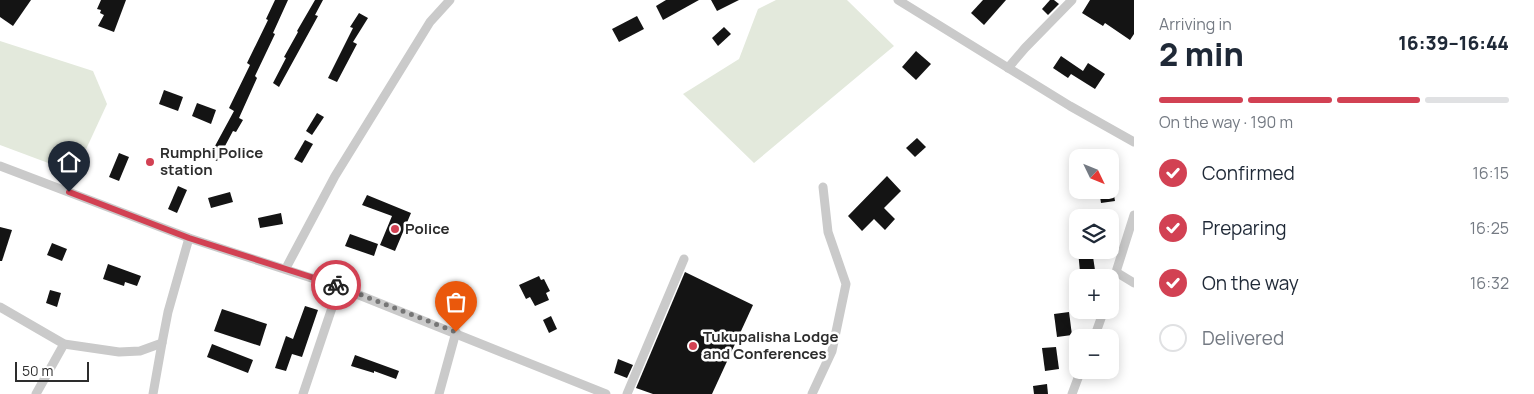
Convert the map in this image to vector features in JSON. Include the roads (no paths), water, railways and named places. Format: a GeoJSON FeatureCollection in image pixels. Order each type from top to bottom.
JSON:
{"type":"FeatureCollection","features":[{"type":"Feature","properties":{"kind":"street"},"geometry":{"type":"LineString","coordinates":[[286,268],[335,176],[430,22],[450,0]]}},
{"type":"Feature","properties":{"kind":"street"},"geometry":{"type":"LineString","coordinates":[[898,0],[1070,106],[1134,142]]}},
{"type":"Feature","properties":{"kind":"street"},"geometry":{"type":"LineString","coordinates":[[1008,68],[1024,48],[1072,0]]}},
{"type":"Feature","properties":{"kind":"street"},"geometry":{"type":"LineString","coordinates":[[0,166],[189,238],[339,286],[606,394]]}},
{"type":"Feature","properties":{"kind":"street"},"geometry":{"type":"LineString","coordinates":[[812,394],[832,351],[846,284],[828,232],[823,186]]}},
{"type":"Feature","properties":{"kind":"street"},"geometry":{"type":"LineString","coordinates":[[1117,269],[1134,215]]}},
{"type":"Feature","properties":{"kind":"street"},"geometry":{"type":"LineString","coordinates":[[153,394],[168,312],[189,238]]}},
{"type":"Feature","properties":{"kind":"street"},"geometry":{"type":"LineString","coordinates":[[627,394],[684,259]]}},
{"type":"Feature","properties":{"kind":"street"},"geometry":{"type":"LineString","coordinates":[[1119,274],[1134,283]]}},
{"type":"Feature","properties":{"kind":"street"},"geometry":{"type":"LineString","coordinates":[[303,394],[339,286]]}},
{"type":"Feature","properties":{"kind":"street"},"geometry":{"type":"LineString","coordinates":[[0,308],[64,344],[119,352],[140,351],[162,343]]}},
{"type":"Feature","properties":{"kind":"street"},"geometry":{"type":"LineString","coordinates":[[439,394],[456,332]]}},
{"type":"Feature","properties":{"kind":"street"},"geometry":{"type":"LineString","coordinates":[[36,394],[64,344]]}},
{"type":"Feature","properties":{"kind":"street"},"geometry":{"type":"LineString","coordinates":[[1072,394],[1078,379]]}},
{"type":"Feature","properties":{"kind":"place","name":"Rumphi Police station"},"geometry":{"type":"Point","coordinates":[150,162]}},
{"type":"Feature","properties":{"kind":"place","name":"Police"},"geometry":{"type":"Point","coordinates":[395,229]}},
{"type":"Feature","properties":{"kind":"place","name":"Tukupalisha Lodge and Conferences"},"geometry":{"type":"Point","coordinates":[693,346]}}]}
